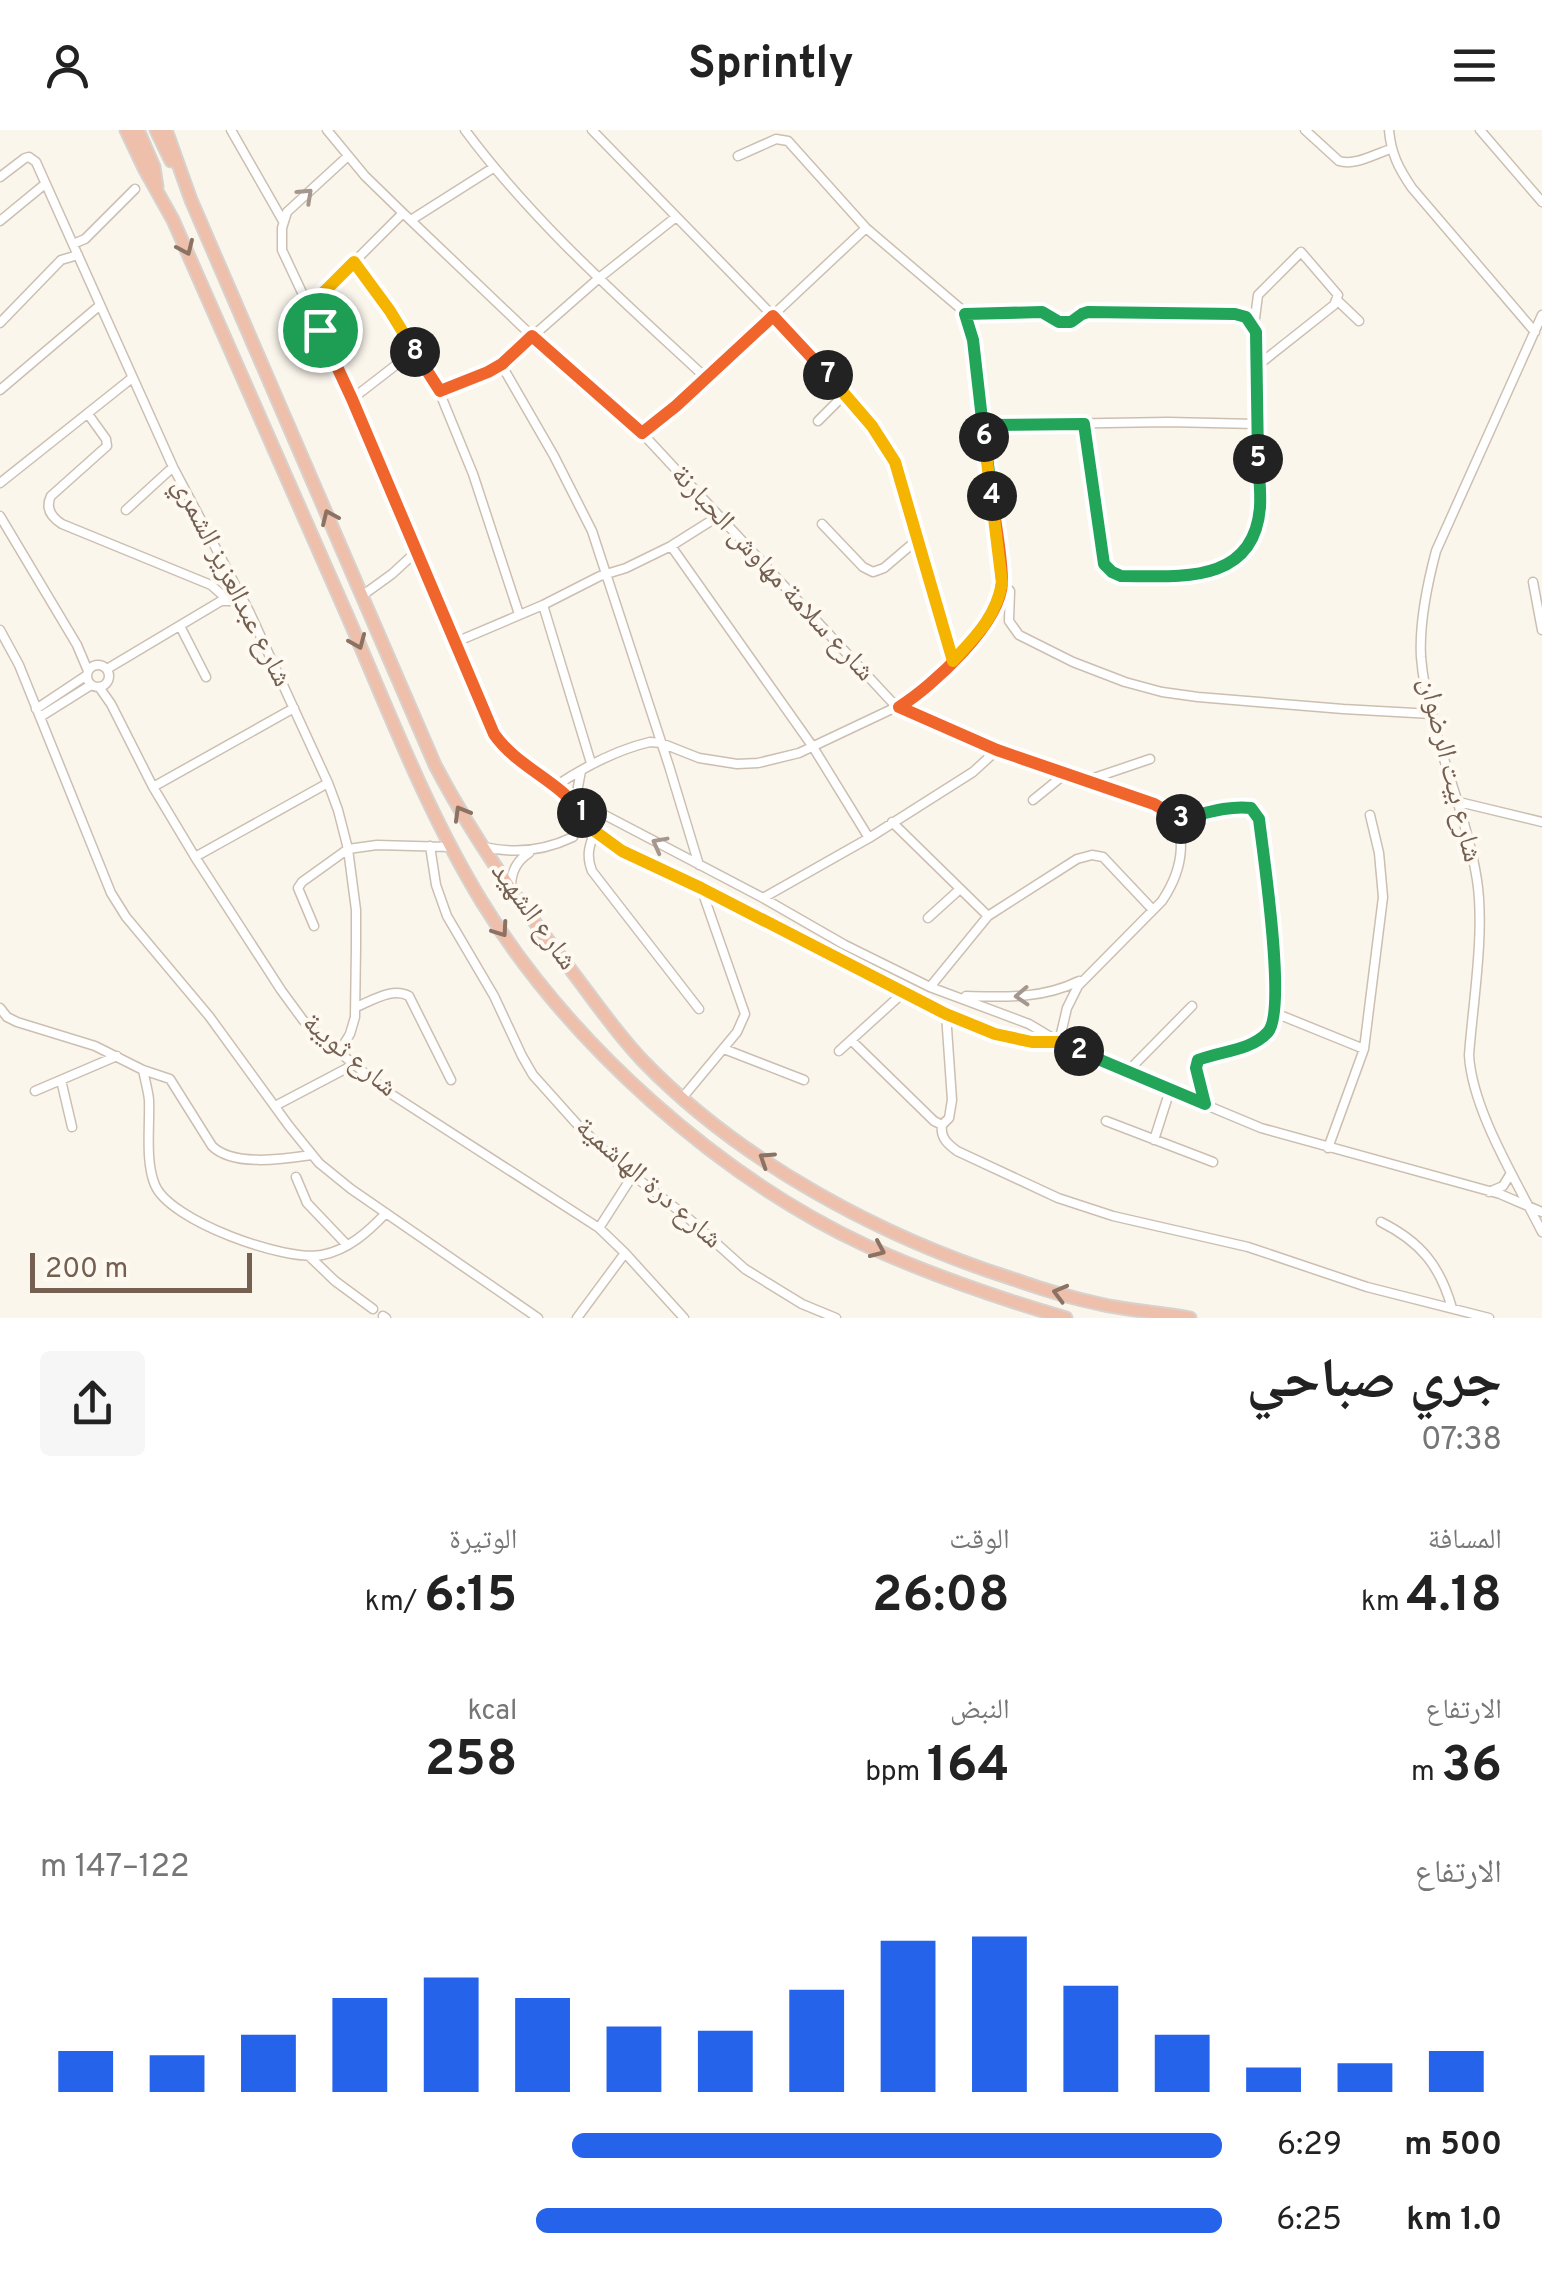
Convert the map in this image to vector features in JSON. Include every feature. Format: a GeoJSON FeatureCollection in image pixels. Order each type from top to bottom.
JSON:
{"type":"FeatureCollection","features":[{"type":"Feature","properties":{"kind":"highway","name":"شارع الشهيد"},"geometry":{"type":"LineString","coordinates":[[126,130],[173,220],[450,847],[489,914],[534,975],[590,1039],[669,1117],[778,1195],[866,1245],[920,1270],[1066,1318]]}},
{"type":"Feature","properties":{"kind":"highway","name":"شارع الشهيد"},"geometry":{"type":"LineString","coordinates":[[138,130],[154,167],[157,190]]}},
{"type":"Feature","properties":{"kind":"highway","name":"شارع الشهيد"},"geometry":{"type":"LineString","coordinates":[[156,130],[192,200]]}},
{"type":"Feature","properties":{"kind":"highway","name":"شارع الشهيد"},"geometry":{"type":"LineString","coordinates":[[166,130],[192,200],[435,765],[481,846],[622,1037],[642,1060],[736,1139],[869,1222],[928,1249],[1016,1280],[1102,1305],[1190,1318]]}},
{"type":"Feature","properties":{"kind":"street"},"geometry":{"type":"LineString","coordinates":[[231,130],[283,221],[282,250],[352,399],[494,734],[510,755],[578,807],[612,846],[631,856],[946,1014],[995,1034],[1032,1042],[1059,1042]]}},
{"type":"Feature","properties":{"kind":"street","name":"شارع سلامة مهاوش الحبارنة"},"geometry":{"type":"LineString","coordinates":[[327,130],[410,220],[642,433],[883,694],[899,707],[997,750],[1154,804],[1176,820]]}},
{"type":"Feature","properties":{"kind":"street"},"geometry":{"type":"LineString","coordinates":[[465,130],[493,168],[600,278],[706,378]]}},
{"type":"Feature","properties":{"kind":"street"},"geometry":{"type":"LineString","coordinates":[[592,130],[773,316],[872,426],[895,462],[953,661]]}},
{"type":"Feature","properties":{"kind":"street"},"geometry":{"type":"LineString","coordinates":[[1305,130],[1344,163],[1390,148]]}},
{"type":"Feature","properties":{"kind":"street"},"geometry":{"type":"LineString","coordinates":[[1389,130],[1390,148],[1412,188],[1536,332]]}},
{"type":"Feature","properties":{"kind":"street"},"geometry":{"type":"LineString","coordinates":[[1480,130],[1542,202]]}},
{"type":"Feature","properties":{"kind":"street"},"geometry":{"type":"LineString","coordinates":[[554,786],[591,763],[650,742],[699,758],[737,764],[799,753],[899,707],[933,683],[985,627],[999,600],[1002,583],[973,340],[965,314],[866,228],[788,140],[776,139],[738,156]]}},
{"type":"Feature","properties":{"kind":"street"},"geometry":{"type":"LineString","coordinates":[[283,221],[294,205],[348,156]]}},
{"type":"Feature","properties":{"kind":"street"},"geometry":{"type":"LineString","coordinates":[[0,177],[29,157],[36,162],[44,184],[0,221]]}},
{"type":"Feature","properties":{"kind":"street"},"geometry":{"type":"LineString","coordinates":[[410,220],[493,168]]}},
{"type":"Feature","properties":{"kind":"street","name":"شارع عبدالعزيز الشمري"},"geometry":{"type":"LineString","coordinates":[[44,184],[172,466],[248,611],[328,783],[348,848],[356,910],[356,1007],[352,1028],[339,1052]]}},
{"type":"Feature","properties":{"kind":"street"},"geometry":{"type":"LineString","coordinates":[[73,244],[85,239],[135,189]]}},
{"type":"Feature","properties":{"kind":"street"},"geometry":{"type":"LineString","coordinates":[[310,306],[403,213]]}},
{"type":"Feature","properties":{"kind":"street"},"geometry":{"type":"LineString","coordinates":[[440,391],[502,364],[676,217]]}},
{"type":"Feature","properties":{"kind":"street"},"geometry":{"type":"LineString","coordinates":[[642,433],[866,228]]}},
{"type":"Feature","properties":{"kind":"street"},"geometry":{"type":"LineString","coordinates":[[1084,424],[1104,564],[1121,576],[1208,573],[1242,551],[1255,530],[1260,506],[1254,326],[1258,295],[1301,252],[1337,293],[1338,301],[1359,321]]}},
{"type":"Feature","properties":{"kind":"street"},"geometry":{"type":"LineString","coordinates":[[0,323],[61,260],[78,255]]}},
{"type":"Feature","properties":{"kind":"street"},"geometry":{"type":"LineString","coordinates":[[354,262],[440,391],[467,456],[519,614]]}},
{"type":"Feature","properties":{"kind":"street"},"geometry":{"type":"LineString","coordinates":[[1256,366],[1338,301]]}},
{"type":"Feature","properties":{"kind":"street"},"geometry":{"type":"LineString","coordinates":[[0,390],[99,306]]}},
{"type":"Feature","properties":{"kind":"street"},"geometry":{"type":"LineString","coordinates":[[965,314],[1042,312],[1059,322],[1071,322],[1088,312],[1235,314],[1246,317],[1254,326]]}},
{"type":"Feature","properties":{"kind":"street","name":"شارع بيت الرضوان"},"geometry":{"type":"LineString","coordinates":[[1542,315],[1436,551],[1421,645],[1426,688],[1470,844],[1479,897],[1470,1068],[1474,1090],[1542,1232]]}},
{"type":"Feature","properties":{"kind":"street"},"geometry":{"type":"LineString","coordinates":[[352,399],[414,351]]}},
{"type":"Feature","properties":{"kind":"street"},"geometry":{"type":"LineString","coordinates":[[502,364],[592,530],[698,865]]}},
{"type":"Feature","properties":{"kind":"street"},"geometry":{"type":"LineString","coordinates":[[0,483],[132,378]]}},
{"type":"Feature","properties":{"kind":"street"},"geometry":{"type":"LineString","coordinates":[[818,421],[845,394]]}},
{"type":"Feature","properties":{"kind":"street"},"geometry":{"type":"LineString","coordinates":[[88,414],[107,446],[54,492],[48,503],[51,514],[62,524],[211,584],[228,600]]}},
{"type":"Feature","properties":{"kind":"street"},"geometry":{"type":"LineString","coordinates":[[983,425],[1256,424]]}},
{"type":"Feature","properties":{"kind":"street"},"geometry":{"type":"LineString","coordinates":[[126,510],[172,466]]}},
{"type":"Feature","properties":{"kind":"street"},"geometry":{"type":"LineString","coordinates":[[0,516],[77,646],[87,673]]}},
{"type":"Feature","properties":{"kind":"street"},"geometry":{"type":"LineString","coordinates":[[456,642],[626,568],[717,517]]}},
{"type":"Feature","properties":{"kind":"street"},"geometry":{"type":"LineString","coordinates":[[822,524],[862,566],[873,572],[884,568],[918,539]]}},
{"type":"Feature","properties":{"kind":"street"},"geometry":{"type":"LineString","coordinates":[[671,546],[813,747],[869,838]]}},
{"type":"Feature","properties":{"kind":"street"},"geometry":{"type":"LineString","coordinates":[[363,595],[417,551]]}},
{"type":"Feature","properties":{"kind":"street"},"geometry":{"type":"LineString","coordinates":[[1533,582],[1542,630]]}},
{"type":"Feature","properties":{"kind":"street"},"geometry":{"type":"LineString","coordinates":[[1002,583],[1010,591],[1009,620],[1019,636],[1124,682],[1198,696],[1432,714]]}},
{"type":"Feature","properties":{"kind":"street"},"geometry":{"type":"LineString","coordinates":[[77,646],[107,669],[215,604],[236,601],[248,611]]}},
{"type":"Feature","properties":{"kind":"street"},"geometry":{"type":"LineString","coordinates":[[543,605],[591,763]]}},
{"type":"Feature","properties":{"kind":"street"},"geometry":{"type":"LineString","coordinates":[[180,626],[206,678]]}},
{"type":"Feature","properties":{"kind":"street"},"geometry":{"type":"LineString","coordinates":[[0,630],[10,645],[110,894],[209,1016],[312,1156],[386,1213],[538,1318]]}},
{"type":"Feature","properties":{"kind":"street"},"geometry":{"type":"LineString","coordinates":[[0,651],[10,645]]}},
{"type":"Feature","properties":{"kind":"street"},"geometry":{"type":"LineString","coordinates":[[38,713],[97,664]]}},
{"type":"Feature","properties":{"kind":"street","name":"شارع ثويبة"},"geometry":{"type":"LineString","coordinates":[[107,669],[112,704],[153,787],[291,1005],[318,1035],[388,1092],[599,1228],[684,1318]]}},
{"type":"Feature","properties":{"kind":"street","name":"شارع ثويبة"},"geometry":{"type":"LineString","coordinates":[[87,673],[112,704]]}},
{"type":"Feature","properties":{"kind":"street"},"geometry":{"type":"LineString","coordinates":[[38,713],[108,680]]}},
{"type":"Feature","properties":{"kind":"street"},"geometry":{"type":"LineString","coordinates":[[153,787],[294,708]]}},
{"type":"Feature","properties":{"kind":"street"},"geometry":{"type":"LineString","coordinates":[[764,898],[973,772],[997,750]]}},
{"type":"Feature","properties":{"kind":"street"},"geometry":{"type":"LineString","coordinates":[[1086,781],[1150,759]]}},
{"type":"Feature","properties":{"kind":"street"},"geometry":{"type":"LineString","coordinates":[[512,888],[518,862],[533,851],[573,836],[579,824],[577,792],[582,771]]}},
{"type":"Feature","properties":{"kind":"street"},"geometry":{"type":"LineString","coordinates":[[1033,800],[1066,774]]}},
{"type":"Feature","properties":{"kind":"street"},"geometry":{"type":"LineString","coordinates":[[195,857],[328,783]]}},
{"type":"Feature","properties":{"kind":"street"},"geometry":{"type":"LineString","coordinates":[[1459,802],[1542,822]]}},
{"type":"Feature","properties":{"kind":"street"},"geometry":{"type":"LineString","coordinates":[[578,807],[601,813],[764,898],[844,945],[930,987],[1028,1024],[1059,1042],[1260,1128],[1489,1192],[1542,1212]]}},
{"type":"Feature","properties":{"kind":"street"},"geometry":{"type":"LineString","coordinates":[[1059,1042],[1070,1000],[1084,979],[1170,888],[1178,868],[1180,841],[1176,820],[1243,807],[1256,812],[1272,920],[1274,1012],[1271,1029],[1252,1044],[1198,1060],[1196,1068],[1205,1104]]}},
{"type":"Feature","properties":{"kind":"street"},"geometry":{"type":"LineString","coordinates":[[1328,1148],[1364,1049],[1383,897],[1380,853],[1370,815]]}},
{"type":"Feature","properties":{"kind":"street"},"geometry":{"type":"LineString","coordinates":[[892,822],[988,916]]}},
{"type":"Feature","properties":{"kind":"street"},"geometry":{"type":"LineString","coordinates":[[596,832],[588,852],[592,872],[698,1009]]}},
{"type":"Feature","properties":{"kind":"street","name":"شارع درة الهاشمية"},"geometry":{"type":"LineString","coordinates":[[430,846],[436,885],[447,916],[494,996],[525,1063],[576,1124],[758,1278],[802,1304],[836,1318]]}},
{"type":"Feature","properties":{"kind":"street"},"geometry":{"type":"LineString","coordinates":[[481,846],[533,851]]}},
{"type":"Feature","properties":{"kind":"street"},"geometry":{"type":"LineString","coordinates":[[314,926],[298,888],[348,848],[450,847]]}},
{"type":"Feature","properties":{"kind":"street"},"geometry":{"type":"LineString","coordinates":[[930,987],[988,916],[1077,858],[1103,857],[1153,910]]}},
{"type":"Feature","properties":{"kind":"street"},"geometry":{"type":"LineString","coordinates":[[683,1096],[742,1025],[745,1010],[701,888]]}},
{"type":"Feature","properties":{"kind":"street"},"geometry":{"type":"LineString","coordinates":[[928,918],[960,888]]}},
{"type":"Feature","properties":{"kind":"street"},"geometry":{"type":"LineString","coordinates":[[957,996],[1039,995],[1084,979]]}},
{"type":"Feature","properties":{"kind":"street"},"geometry":{"type":"LineString","coordinates":[[356,1007],[396,991],[409,996],[451,1080]]}},
{"type":"Feature","properties":{"kind":"street"},"geometry":{"type":"LineString","coordinates":[[838,1051],[904,992]]}},
{"type":"Feature","properties":{"kind":"street"},"geometry":{"type":"LineString","coordinates":[[1128,1071],[1192,1006]]}},
{"type":"Feature","properties":{"kind":"street"},"geometry":{"type":"LineString","coordinates":[[0,1008],[17,1022],[81,1041],[173,1082],[212,1146],[221,1154],[258,1160],[312,1156]]}},
{"type":"Feature","properties":{"kind":"street"},"geometry":{"type":"LineString","coordinates":[[1274,1012],[1364,1049]]}},
{"type":"Feature","properties":{"kind":"street"},"geometry":{"type":"LineString","coordinates":[[946,1014],[952,1100],[941,1133],[957,1151],[1066,1201],[1140,1224],[1248,1247],[1367,1288],[1490,1318]]}},
{"type":"Feature","properties":{"kind":"street"},"geometry":{"type":"LineString","coordinates":[[851,1040],[934,1122],[942,1125]]}},
{"type":"Feature","properties":{"kind":"street"},"geometry":{"type":"LineString","coordinates":[[724,1049],[804,1080]]}},
{"type":"Feature","properties":{"kind":"street"},"geometry":{"type":"LineString","coordinates":[[35,1091],[117,1056]]}},
{"type":"Feature","properties":{"kind":"street"},"geometry":{"type":"LineString","coordinates":[[275,1106],[353,1065]]}},
{"type":"Feature","properties":{"kind":"street"},"geometry":{"type":"LineString","coordinates":[[143,1070],[149,1100],[152,1170],[160,1194],[184,1214],[252,1244],[309,1256],[346,1246],[386,1213]]}},
{"type":"Feature","properties":{"kind":"street"},"geometry":{"type":"LineString","coordinates":[[61,1080],[72,1127]]}},
{"type":"Feature","properties":{"kind":"street"},"geometry":{"type":"LineString","coordinates":[[1154,1140],[1170,1090]]}},
{"type":"Feature","properties":{"kind":"street"},"geometry":{"type":"LineString","coordinates":[[1106,1122],[1213,1162]]}},
{"type":"Feature","properties":{"kind":"street"},"geometry":{"type":"LineString","coordinates":[[1489,1192],[1504,1186],[1512,1172]]}},
{"type":"Feature","properties":{"kind":"street"},"geometry":{"type":"LineString","coordinates":[[599,1228],[632,1175]]}},
{"type":"Feature","properties":{"kind":"street"},"geometry":{"type":"LineString","coordinates":[[296,1178],[307,1203],[346,1246]]}},
{"type":"Feature","properties":{"kind":"street"},"geometry":{"type":"LineString","coordinates":[[1381,1222],[1406,1236],[1430,1259],[1444,1281],[1452,1308]]}},
{"type":"Feature","properties":{"kind":"street"},"geometry":{"type":"LineString","coordinates":[[578,1318],[624,1253]]}},
{"type":"Feature","properties":{"kind":"street"},"geometry":{"type":"LineString","coordinates":[[309,1256],[374,1310]]}},
{"type":"Feature","properties":{"kind":"route"},"geometry":{"type":"LineString","coordinates":[[320,330],[310,306],[354,262],[440,391],[502,364],[532,336],[642,433],[773,316],[860,410],[895,462],[953,661],[985,627],[994,612],[999,600],[1002,583],[995,521],[983,425],[973,340],[965,314],[1042,312],[1059,322],[1073,322],[1088,312],[1246,317],[1256,332],[1260,506],[1255,530],[1242,551],[1216,570],[1200,575],[1116,574],[1102,558],[1084,424],[983,425],[1002,583],[999,600],[985,627],[943,672],[899,707],[997,750],[1154,804],[1176,820],[1243,807],[1256,812],[1272,920],[1271,1029],[1252,1044],[1198,1060],[1196,1068],[1205,1104],[1059,1042],[1032,1042],[995,1034],[946,1014],[612,846],[589,825],[578,807],[510,755],[488,724],[459,648],[320,330]]}}]}
